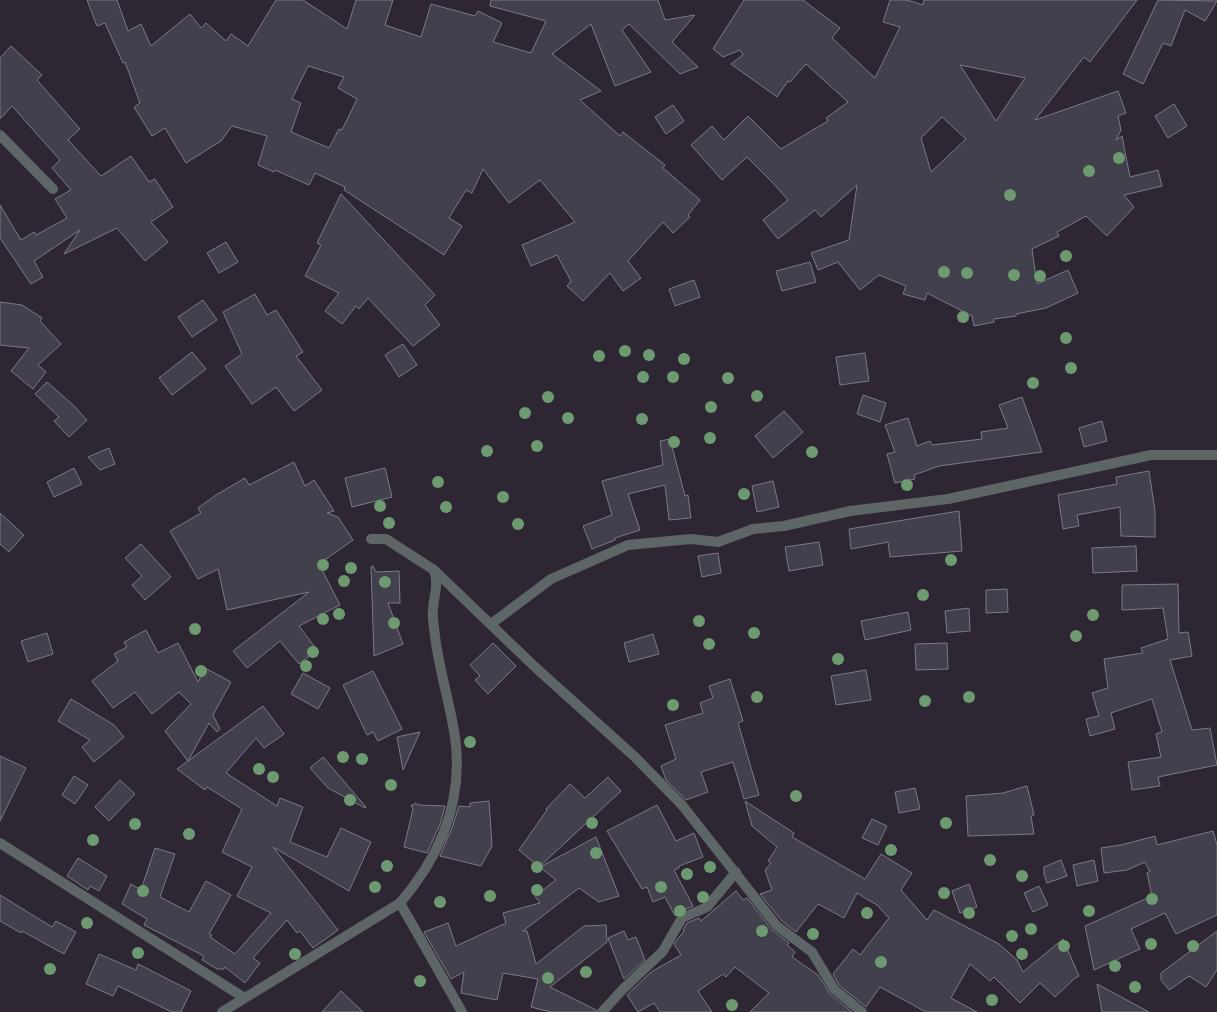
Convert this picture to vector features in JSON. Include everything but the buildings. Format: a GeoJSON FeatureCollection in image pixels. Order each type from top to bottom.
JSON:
{"type":"FeatureCollection","features":[{"type":"Feature","properties":{"kind":"street"},"geometry":{"type":"LineString","coordinates":[[0,135],[53,189]]}},
{"type":"Feature","properties":{"kind":"street"},"geometry":{"type":"LineString","coordinates":[[491,624],[551,579],[628,545],[691,539],[718,542],[752,529],[784,526],[850,511],[948,499],[1151,455],[1217,455]]}},
{"type":"Feature","properties":{"kind":"street"},"geometry":{"type":"LineString","coordinates":[[371,539],[386,539],[434,570],[535,667],[635,757],[682,804],[777,926],[812,952],[834,989],[862,1012]]}},
{"type":"Feature","properties":{"kind":"street"},"geometry":{"type":"LineString","coordinates":[[222,1012],[400,903],[416,884],[432,859],[445,832],[452,805],[457,768],[454,731],[435,636],[433,609],[438,580],[434,570]]}},
{"type":"Feature","properties":{"kind":"street"},"geometry":{"type":"LineString","coordinates":[[0,843],[243,998]]}},
{"type":"Feature","properties":{"kind":"street"},"geometry":{"type":"LineString","coordinates":[[602,1012],[662,951],[682,918],[707,907],[736,872]]}},
{"type":"Feature","properties":{"kind":"street"},"geometry":{"type":"LineString","coordinates":[[400,903],[462,1012]]}}]}
